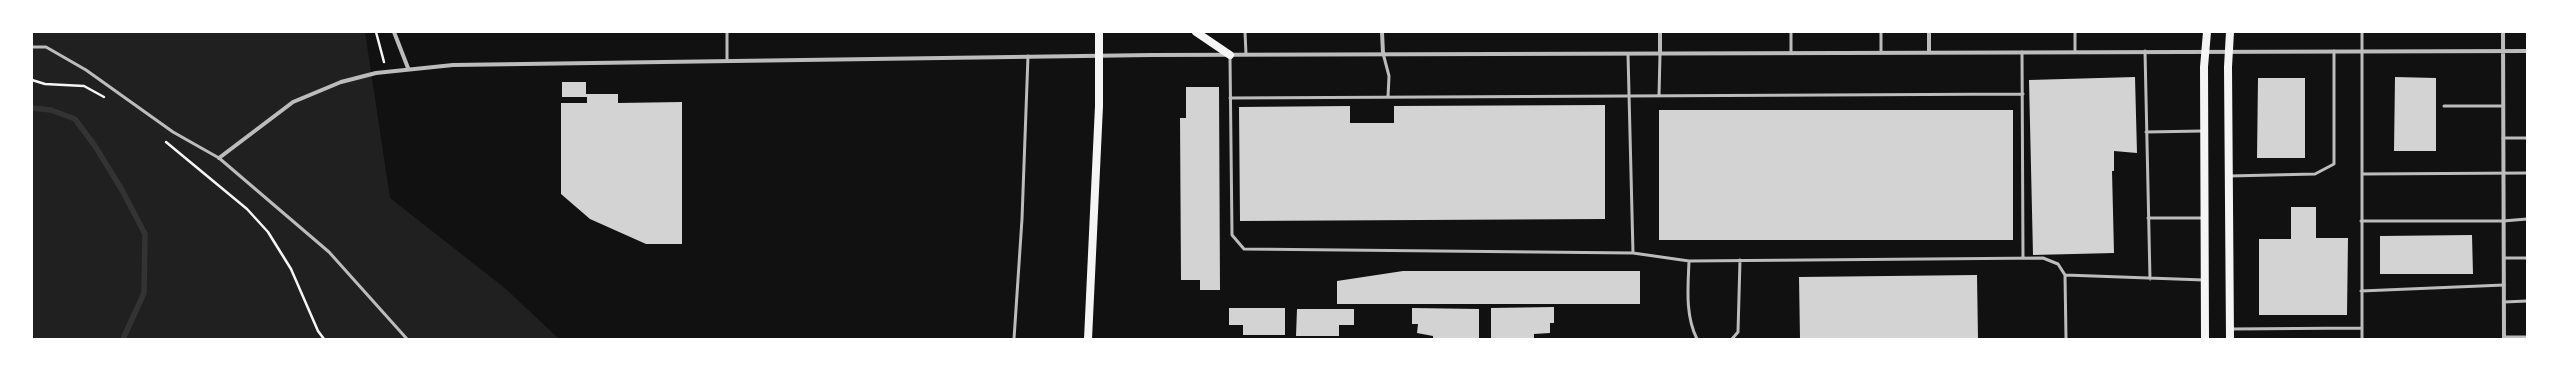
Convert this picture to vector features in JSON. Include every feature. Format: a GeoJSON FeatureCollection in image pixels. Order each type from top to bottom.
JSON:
{"type":"FeatureCollection","features":[{"type":"Feature","properties":{"kind":"main road"},"geometry":{"type":"LineString","coordinates":[[1088,339],[1099,106],[1099,32]]}},
{"type":"Feature","properties":{"kind":"main road"},"geometry":{"type":"LineString","coordinates":[[1196,32],[1230,55]]}},
{"type":"Feature","properties":{"kind":"main road"},"geometry":{"type":"LineString","coordinates":[[2205,339],[2204,131],[2205,50],[2207,32]]}},
{"type":"Feature","properties":{"kind":"main road"},"geometry":{"type":"LineString","coordinates":[[2230,32],[2228,176],[2230,339]]}},
{"type":"Feature","properties":{"kind":"street"},"geometry":{"type":"LineString","coordinates":[[394,32],[408,68]]}},
{"type":"Feature","properties":{"kind":"street"},"geometry":{"type":"LineString","coordinates":[[1382,32],[1382,53]]}},
{"type":"Feature","properties":{"kind":"street"},"geometry":{"type":"LineString","coordinates":[[1660,32],[1660,54]]}},
{"type":"Feature","properties":{"kind":"street"},"geometry":{"type":"LineString","coordinates":[[1929,32],[1929,52]]}},
{"type":"Feature","properties":{"kind":"street"},"geometry":{"type":"LineString","coordinates":[[2503,32],[2504,338]]}},
{"type":"Feature","properties":{"kind":"street"},"geometry":{"type":"LineString","coordinates":[[219,158],[293,102],[341,82],[408,68],[453,65],[1028,56],[1382,53],[1660,54],[2205,50],[2527,50]]}},
{"type":"Feature","properties":{"kind":"lane"},"geometry":{"type":"LineString","coordinates":[[727,32],[727,61]]}},
{"type":"Feature","properties":{"kind":"lane"},"geometry":{"type":"LineString","coordinates":[[1245,32],[1246,54]]}},
{"type":"Feature","properties":{"kind":"lane"},"geometry":{"type":"LineString","coordinates":[[1791,32],[1791,53]]}},
{"type":"Feature","properties":{"kind":"lane"},"geometry":{"type":"LineString","coordinates":[[1881,32],[1881,52]]}},
{"type":"Feature","properties":{"kind":"lane"},"geometry":{"type":"LineString","coordinates":[[2075,32],[2075,51]]}},
{"type":"Feature","properties":{"kind":"lane"},"geometry":{"type":"LineString","coordinates":[[2362,32],[2362,339]]}},
{"type":"Feature","properties":{"kind":"lane"},"geometry":{"type":"LineString","coordinates":[[32,47],[46,48],[86,70],[173,132],[219,158],[329,252],[407,339]]}},
{"type":"Feature","properties":{"kind":"lane"},"geometry":{"type":"LineString","coordinates":[[2145,51],[2150,279]]}},
{"type":"Feature","properties":{"kind":"lane"},"geometry":{"type":"LineString","coordinates":[[2228,176],[2315,174],[2334,164],[2334,51]]}},
{"type":"Feature","properties":{"kind":"lane"},"geometry":{"type":"LineString","coordinates":[[2022,52],[2023,258]]}},
{"type":"Feature","properties":{"kind":"lane"},"geometry":{"type":"LineString","coordinates":[[1382,53],[1388,76],[1388,97]]}},
{"type":"Feature","properties":{"kind":"lane"},"geometry":{"type":"LineString","coordinates":[[1628,54],[1633,253]]}},
{"type":"Feature","properties":{"kind":"lane"},"geometry":{"type":"LineString","coordinates":[[1660,54],[1660,96]]}},
{"type":"Feature","properties":{"kind":"lane"},"geometry":{"type":"LineString","coordinates":[[1230,55],[1232,235],[1244,249],[1633,253],[1689,261],[2043,258],[2058,264],[2065,274],[2066,339]]}},
{"type":"Feature","properties":{"kind":"lane"},"geometry":{"type":"LineString","coordinates":[[1014,339],[1022,219],[1028,56]]}},
{"type":"Feature","properties":{"kind":"lane"},"geometry":{"type":"LineString","coordinates":[[1230,98],[2023,94]]}},
{"type":"Feature","properties":{"kind":"lane"},"geometry":{"type":"LineString","coordinates":[[2444,106],[2503,106]]}},
{"type":"Feature","properties":{"kind":"lane"},"geometry":{"type":"LineString","coordinates":[[2146,132],[2204,131]]}},
{"type":"Feature","properties":{"kind":"lane"},"geometry":{"type":"LineString","coordinates":[[2503,138],[2527,138]]}},
{"type":"Feature","properties":{"kind":"lane"},"geometry":{"type":"LineString","coordinates":[[2362,174],[2527,173]]}},
{"type":"Feature","properties":{"kind":"lane"},"geometry":{"type":"LineString","coordinates":[[2148,218],[2204,218]]}},
{"type":"Feature","properties":{"kind":"lane"},"geometry":{"type":"LineString","coordinates":[[2361,220],[2504,221],[2527,219]]}},
{"type":"Feature","properties":{"kind":"lane"},"geometry":{"type":"LineString","coordinates":[[2504,258],[2527,258]]}},
{"type":"Feature","properties":{"kind":"lane"},"geometry":{"type":"LineString","coordinates":[[1732,339],[1738,332],[1740,260]]}},
{"type":"Feature","properties":{"kind":"lane"},"geometry":{"type":"LineString","coordinates":[[1689,261],[1688,306],[1692,329],[1697,339]]}},
{"type":"Feature","properties":{"kind":"lane"},"geometry":{"type":"LineString","coordinates":[[2065,274],[2150,279],[2204,280]]}},
{"type":"Feature","properties":{"kind":"lane"},"geometry":{"type":"LineString","coordinates":[[2362,291],[2504,285]]}},
{"type":"Feature","properties":{"kind":"lane"},"geometry":{"type":"LineString","coordinates":[[2504,302],[2527,301]]}},
{"type":"Feature","properties":{"kind":"lane"},"geometry":{"type":"LineString","coordinates":[[2230,329],[2362,328]]}},
{"type":"Feature","properties":{"kind":"lane"},"geometry":{"type":"LineString","coordinates":[[2504,338],[2527,337]]}},
{"type":"Feature","properties":{"kind":"path"},"geometry":{"type":"LineString","coordinates":[[376,32],[387,72]]}},
{"type":"Feature","properties":{"kind":"path"},"geometry":{"type":"LineString","coordinates":[[32,80],[45,84],[84,86],[110,101]]}},
{"type":"Feature","properties":{"kind":"path"},"geometry":{"type":"LineString","coordinates":[[164,139],[248,209],[268,232],[291,269],[324,339]]}},
{"type":"Feature","properties":{"kind":"shaded area"},"geometry":{"type":"Polygon","coordinates":[[[32,32],[365,32],[390,198],[506,289],[559,339],[32,339],[32,32]]]}},
{"type":"Feature","properties":{"kind":"building"},"geometry":{"type":"Polygon","coordinates":[[[2135,77],[2137,153],[2114,151],[2114,171],[2112,171],[2114,253],[2033,255],[2029,80],[2135,77]]]}},
{"type":"Feature","properties":{"kind":"building"},"geometry":{"type":"Polygon","coordinates":[[[2395,77],[2436,78],[2436,151],[2394,151],[2395,77]]]}},
{"type":"Feature","properties":{"kind":"building"},"geometry":{"type":"Polygon","coordinates":[[[2258,78],[2305,78],[2305,158],[2257,158],[2258,78]]]}},
{"type":"Feature","properties":{"kind":"building"},"geometry":{"type":"Polygon","coordinates":[[[562,82],[586,82],[586,94],[618,94],[618,103],[682,102],[682,244],[646,244],[590,219],[561,194],[561,103],[587,103],[587,97],[562,97],[562,82]]]}},
{"type":"Feature","properties":{"kind":"building"},"geometry":{"type":"Polygon","coordinates":[[[1186,87],[1219,87],[1220,290],[1200,290],[1200,280],[1181,280],[1180,118],[1186,118],[1186,87]]]}},
{"type":"Feature","properties":{"kind":"building"},"geometry":{"type":"Polygon","coordinates":[[[1605,105],[1605,219],[1240,221],[1239,107],[1350,106],[1350,123],[1394,123],[1394,106],[1605,105]]]}},
{"type":"Feature","properties":{"kind":"building"},"geometry":{"type":"Polygon","coordinates":[[[1659,110],[2013,110],[2013,240],[1659,240],[1659,110]]]}},
{"type":"Feature","properties":{"kind":"building"},"geometry":{"type":"Polygon","coordinates":[[[2291,207],[2316,207],[2316,238],[2348,238],[2347,315],[2259,315],[2259,239],[2291,239],[2291,207]]]}},
{"type":"Feature","properties":{"kind":"building"},"geometry":{"type":"Polygon","coordinates":[[[2472,235],[2473,274],[2380,274],[2380,236],[2472,235]]]}},
{"type":"Feature","properties":{"kind":"building"},"geometry":{"type":"Polygon","coordinates":[[[1403,271],[1640,271],[1640,304],[1337,304],[1337,281],[1403,271]]]}},
{"type":"Feature","properties":{"kind":"building"},"geometry":{"type":"Polygon","coordinates":[[[1977,275],[1978,339],[1800,339],[1799,277],[1977,275]]]}},
{"type":"Feature","properties":{"kind":"building"},"geometry":{"type":"Polygon","coordinates":[[[1554,307],[1554,323],[1550,323],[1550,333],[1534,334],[1534,339],[1491,339],[1491,308],[1554,307]]]}},
{"type":"Feature","properties":{"kind":"building"},"geometry":{"type":"Polygon","coordinates":[[[1229,308],[1285,308],[1285,335],[1243,335],[1243,325],[1229,325],[1229,308]]]}},
{"type":"Feature","properties":{"kind":"building"},"geometry":{"type":"Polygon","coordinates":[[[1412,308],[1479,309],[1479,339],[1433,339],[1433,336],[1417,333],[1418,324],[1412,324],[1412,308]]]}},
{"type":"Feature","properties":{"kind":"building"},"geometry":{"type":"Polygon","coordinates":[[[1297,309],[1354,309],[1354,325],[1339,325],[1339,336],[1296,336],[1297,309]]]}},
{"type":"Feature","properties":{"kind":"waterway"},"geometry":{"type":"LineString","coordinates":[[32,108],[51,110],[75,119],[95,146],[122,190],[145,234],[144,293],[123,339]]}}]}
